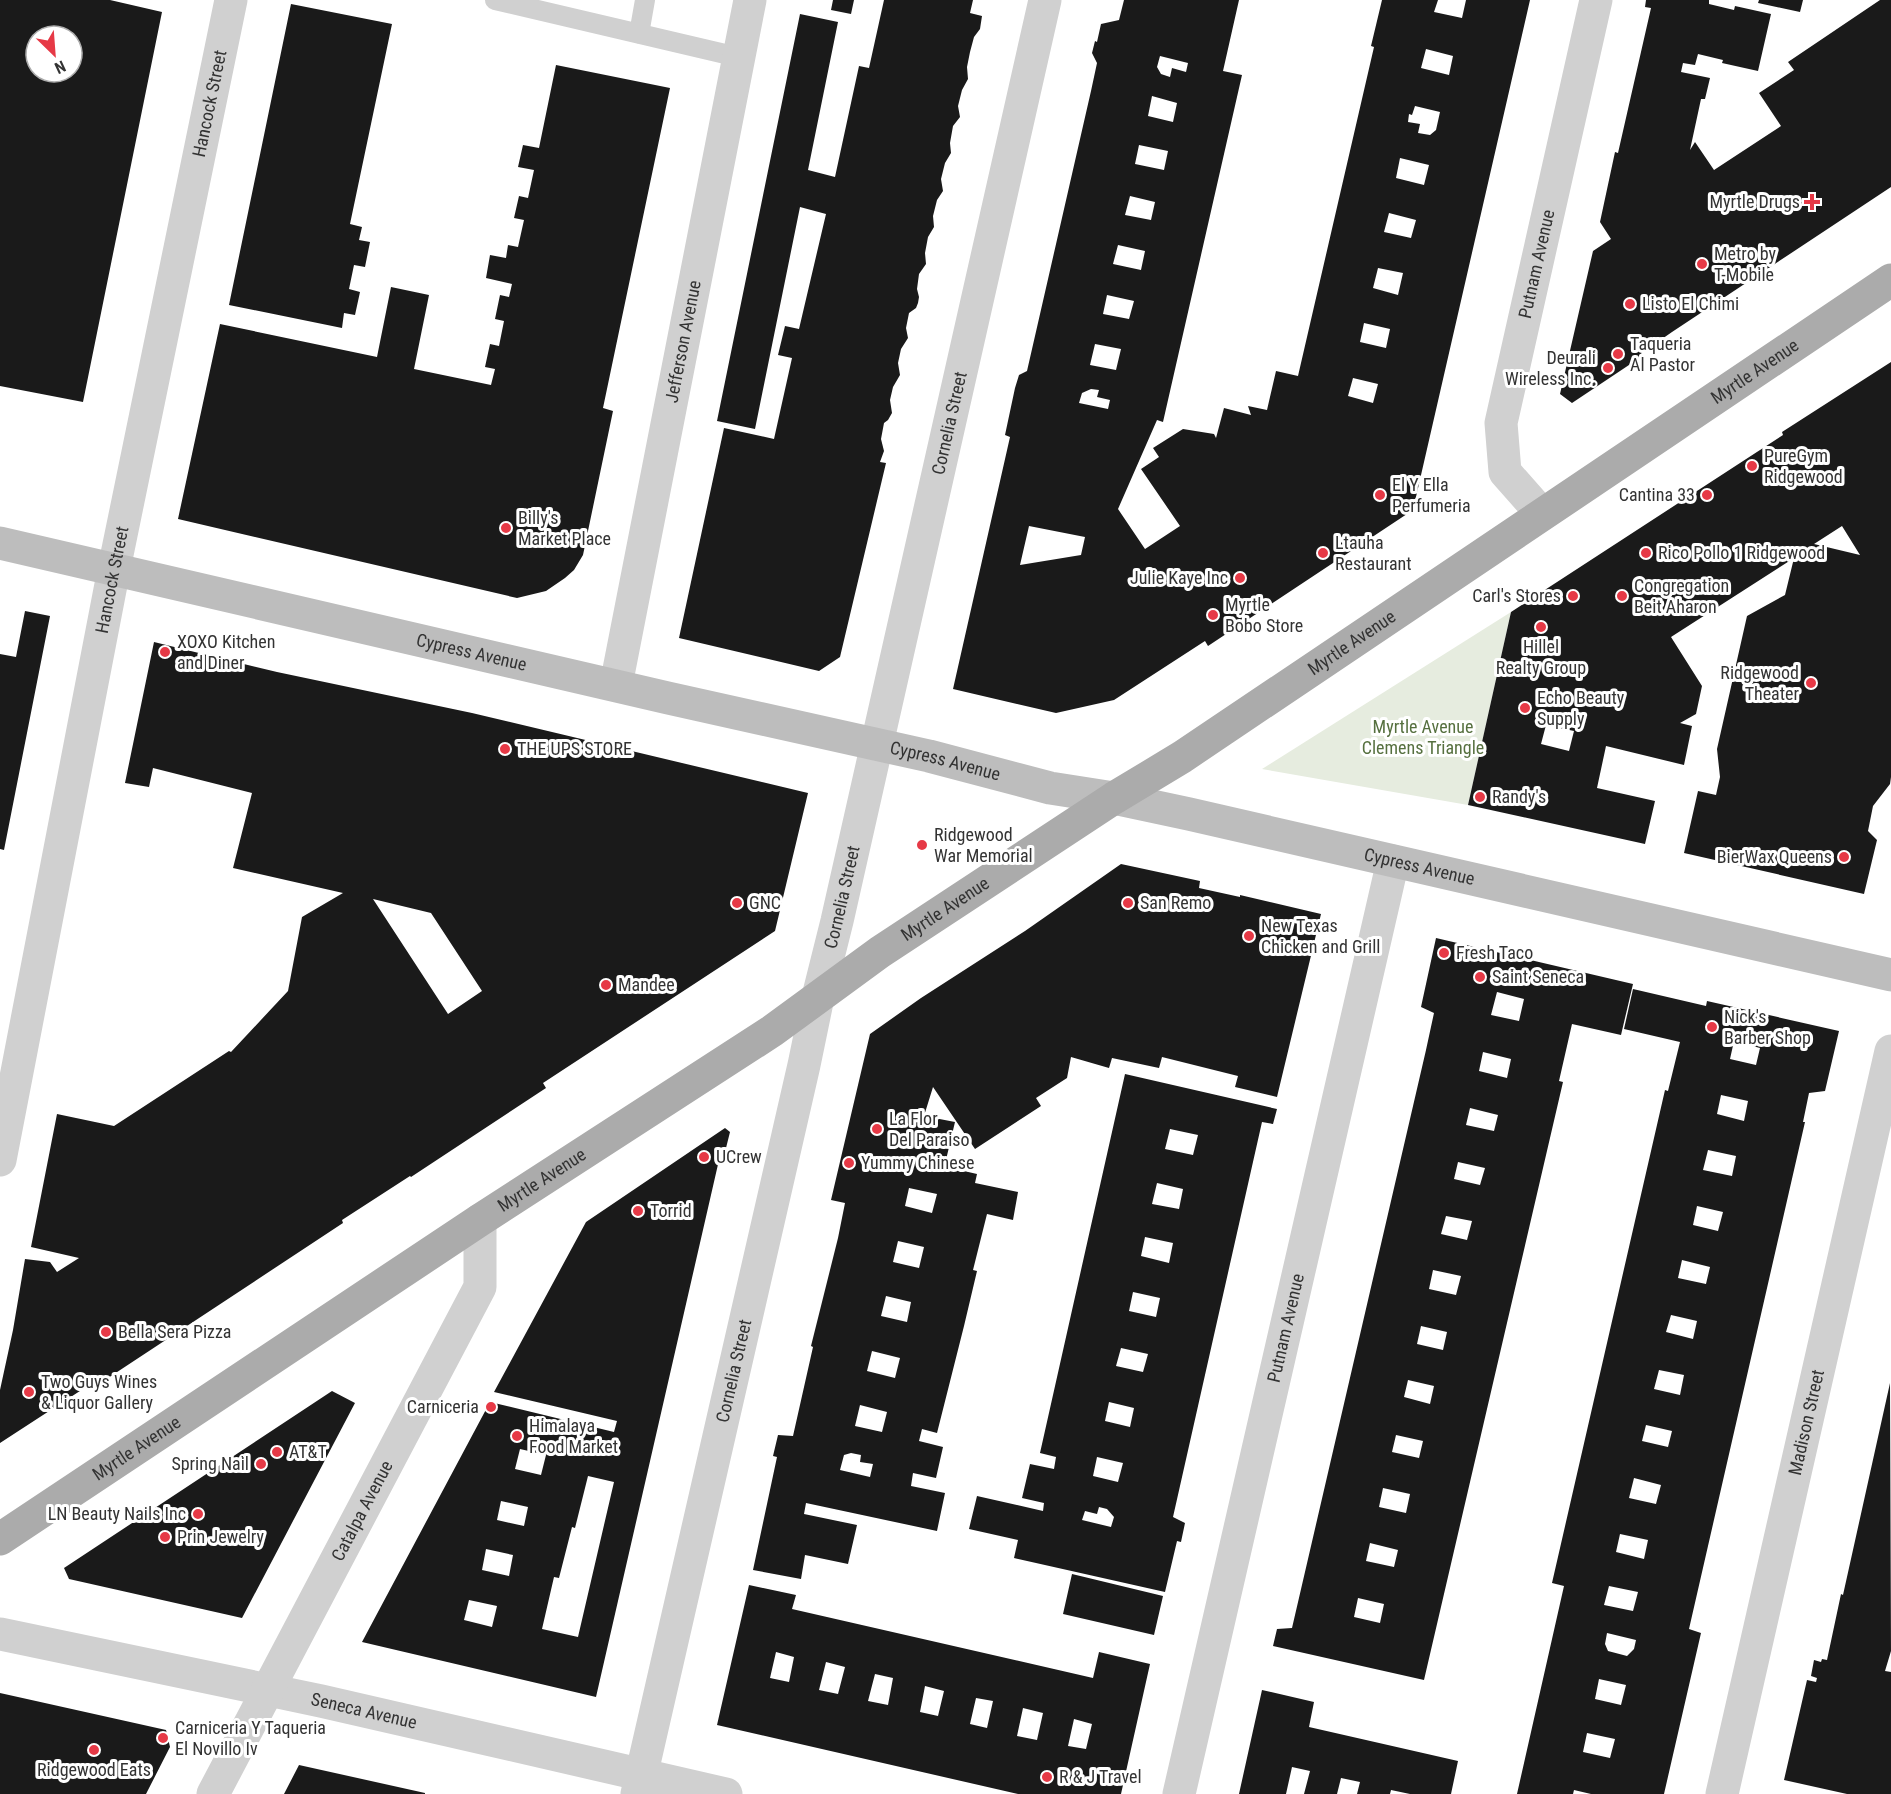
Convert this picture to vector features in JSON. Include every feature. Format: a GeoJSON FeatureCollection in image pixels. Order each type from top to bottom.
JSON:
{"type":"FeatureCollection","features":[{"type":"Feature","properties":{"kind":"main road","name":"Myrtle Avenue"},"geometry":{"type":"LineString","coordinates":[[0,1539],[480,1220],[772,1030],[880,952],[1114,798],[1182,757],[1891,280]]}},
{"type":"Feature","properties":{"kind":"main road","name":"Cypress Avenue"},"geometry":{"type":"LineString","coordinates":[[0,543],[876,744],[1050,788],[1114,798],[1891,975]]}},
{"type":"Feature","properties":{"kind":"street","name":"Hancock Street"},"geometry":{"type":"LineString","coordinates":[[0,1160],[114,569],[231,0]]}},
{"type":"Feature","properties":{"kind":"street","name":"Jefferson Avenue"},"geometry":{"type":"LineString","coordinates":[[616,685],[750,0]]}},
{"type":"Feature","properties":{"kind":"street","name":"Cornelia Street"},"geometry":{"type":"LineString","coordinates":[[639,1784],[1045,0]]}},
{"type":"Feature","properties":{"kind":"street","name":"Putnam Avenue"},"geometry":{"type":"LineString","coordinates":[[1542,514],[1505,472],[1501,423],[1596,0]]}},
{"type":"Feature","properties":{"kind":"street","name":"Putnam Avenue"},"geometry":{"type":"LineString","coordinates":[[1179,1794],[1392,861]]}},
{"type":"Feature","properties":{"kind":"street","name":"Madison Street"},"geometry":{"type":"LineString","coordinates":[[1722,1794],[1891,1051]]}},
{"type":"Feature","properties":{"kind":"street","name":"Catalpa Avenue"},"geometry":{"type":"LineString","coordinates":[[213,1794],[480,1287],[480,1220]]}},
{"type":"Feature","properties":{"kind":"street","name":"Seneca Avenue"},"geometry":{"type":"LineString","coordinates":[[0,1634],[268,1690],[639,1784],[726,1794]]}},
{"type":"Feature","properties":{"kind":"lane"},"geometry":{"type":"LineString","coordinates":[[495,0],[561,8],[639,34],[738,57]]}},
{"type":"Feature","properties":{"kind":"lane"},"geometry":{"type":"LineString","coordinates":[[639,34],[645,0]]}},
{"type":"Feature","properties":{"kind":"green space","name":"Myrtle Avenue Clemens Triangle"},"geometry":{"type":"Polygon","coordinates":[[[1511,612],[1468,805],[1262,769],[1511,612]]]}},
{"type":"Feature","properties":{"kind":"building"},"geometry":{"type":"Polygon","coordinates":[[[0,0],[110,0],[162,12],[83,402],[0,386],[0,0]]]}},
{"type":"Feature","properties":{"kind":"building"},"geometry":{"type":"Polygon","coordinates":[[[833,0],[854,0],[851,14],[831,10],[833,0]]]}},
{"type":"Feature","properties":{"kind":"building"},"geometry":{"type":"Polygon","coordinates":[[[884,0],[973,0],[970,13],[982,16],[980,29],[974,37],[970,52],[967,67],[968,79],[962,90],[958,106],[960,117],[953,126],[951,153],[945,163],[941,179],[943,191],[937,200],[933,216],[934,227],[928,237],[925,253],[926,264],[919,274],[918,303],[916,308],[909,313],[906,328],[908,338],[901,349],[898,363],[900,375],[893,387],[890,400],[892,413],[884,423],[881,439],[884,451],[880,462],[886,463],[840,657],[819,671],[679,638],[724,428],[774,439],[792,358],[778,355],[785,326],[799,329],[826,214],[800,207],[755,429],[717,421],[800,14],[838,22],[808,170],[835,177],[859,66],[869,68],[884,0]]]}},
{"type":"Feature","properties":{"kind":"building"},"geometry":{"type":"Polygon","coordinates":[[[1124,0],[1239,0],[1223,71],[1242,75],[1163,422],[1157,420],[1118,509],[1145,549],[1180,526],[1141,469],[1159,457],[1153,448],[1183,429],[1214,434],[1216,438],[1224,408],[1251,415],[1248,406],[1267,410],[1276,371],[1298,376],[1374,47],[1371,46],[1382,0],[1438,0],[1434,12],[1462,18],[1466,0],[1530,0],[1413,510],[1208,646],[1205,641],[1114,700],[1056,713],[953,689],[1010,437],[1005,435],[1015,388],[1019,375],[1027,371],[1091,91],[1097,63],[1092,53],[1101,24],[1119,20],[1124,0]],[[1426,49],[1421,68],[1449,75],[1453,56],[1426,49]],[[1160,56],[1157,67],[1161,74],[1170,77],[1172,68],[1186,72],[1188,63],[1160,56]],[[1152,96],[1148,116],[1173,122],[1177,103],[1152,96]],[[1415,106],[1412,115],[1409,114],[1408,122],[1420,124],[1418,133],[1430,135],[1436,130],[1440,112],[1415,106]],[[1139,145],[1135,164],[1164,170],[1168,151],[1139,145]],[[1400,158],[1396,178],[1424,185],[1429,165],[1400,158]],[[1130,196],[1125,215],[1151,220],[1155,202],[1130,196]],[[1389,213],[1384,232],[1411,238],[1416,220],[1389,213]],[[1118,245],[1113,264],[1141,270],[1145,251],[1118,245]],[[1378,268],[1373,288],[1398,295],[1403,273],[1378,268]],[[1107,295],[1103,314],[1129,319],[1134,301],[1107,295]],[[1364,323],[1360,342],[1386,348],[1390,329],[1364,323]],[[1095,344],[1090,365],[1116,370],[1121,349],[1095,344]],[[1353,378],[1348,396],[1373,403],[1378,384],[1353,378]],[[1091,389],[1082,393],[1079,403],[1108,409],[1110,400],[1097,397],[1099,390],[1091,389]],[[1029,526],[1020,565],[1081,555],[1085,537],[1029,526]]]}},
{"type":"Feature","properties":{"kind":"building"},"geometry":{"type":"Polygon","coordinates":[[[1646,0],[1709,0],[1709,4],[1734,10],[1735,6],[1771,14],[1758,71],[1722,63],[1723,60],[1698,54],[1695,65],[1683,63],[1681,72],[1710,78],[1705,99],[1701,99],[1690,150],[1695,142],[1714,170],[1781,126],[1759,93],[1794,70],[1788,62],[1880,0],[1891,0],[1891,187],[1672,332],[1639,355],[1641,357],[1572,403],[1560,394],[1593,251],[1611,239],[1600,222],[1651,8],[1645,7],[1646,0]]]}},
{"type":"Feature","properties":{"kind":"building"},"geometry":{"type":"Polygon","coordinates":[[[1759,0],[1803,0],[1800,12],[1758,3],[1759,0]]]}},
{"type":"Feature","properties":{"kind":"building"},"geometry":{"type":"Polygon","coordinates":[[[291,4],[392,24],[350,224],[362,227],[359,240],[370,242],[365,267],[354,265],[349,289],[360,292],[355,315],[344,313],[342,328],[229,305],[291,4]]]}},
{"type":"Feature","properties":{"kind":"building"},"geometry":{"type":"Polygon","coordinates":[[[556,65],[670,88],[603,408],[613,411],[583,555],[574,570],[546,591],[517,598],[178,519],[220,324],[377,357],[391,287],[429,295],[414,369],[491,385],[495,369],[485,367],[490,344],[499,346],[504,321],[495,319],[500,295],[509,297],[512,284],[486,278],[490,255],[506,258],[508,245],[518,247],[524,220],[514,218],[519,196],[528,198],[534,170],[518,167],[523,145],[539,148],[556,65]]]}},
{"type":"Feature","properties":{"kind":"building"},"geometry":{"type":"Polygon","coordinates":[[[1891,362],[1891,777],[1890,784],[1873,806],[1868,831],[1877,840],[1864,894],[1684,853],[1698,791],[1716,795],[1720,777],[1717,749],[1747,616],[1785,595],[1794,558],[1671,637],[1702,686],[1696,714],[1680,723],[1692,726],[1684,765],[1606,746],[1597,788],[1655,801],[1645,844],[1468,805],[1511,612],[1783,435],[1782,432],[1891,362]],[[1842,526],[1814,544],[1860,555],[1842,526]],[[1546,725],[1541,744],[1569,751],[1574,731],[1546,725]]]}},
{"type":"Feature","properties":{"kind":"building"},"geometry":{"type":"Polygon","coordinates":[[[25,611],[50,616],[4,850],[0,849],[0,654],[16,657],[25,611]]]}},
{"type":"Feature","properties":{"kind":"building"},"geometry":{"type":"Polygon","coordinates":[[[154,642],[277,672],[472,713],[808,793],[775,931],[543,1083],[546,1088],[342,1220],[343,1223],[105,1380],[103,1376],[0,1443],[0,1390],[25,1259],[50,1262],[57,1272],[79,1258],[31,1247],[57,1114],[114,1126],[229,1051],[231,1052],[288,991],[302,917],[343,893],[233,868],[252,793],[153,768],[149,787],[125,783],[154,642]],[[373,899],[448,1014],[482,991],[431,913],[373,899]]]}},
{"type":"Feature","properties":{"kind":"building"},"geometry":{"type":"Polygon","coordinates":[[[1121,864],[1200,881],[1199,888],[1321,914],[1277,1097],[1235,1087],[1238,1076],[1162,1057],[1159,1068],[1112,1058],[1109,1068],[1071,1057],[1067,1078],[1036,1098],[1041,1106],[975,1149],[933,1087],[924,1116],[955,1122],[945,1164],[952,1165],[951,1168],[977,1174],[975,1183],[1018,1192],[1013,1220],[987,1214],[973,1270],[977,1271],[937,1433],[922,1429],[919,1441],[943,1447],[936,1478],[913,1473],[911,1486],[945,1493],[937,1531],[806,1503],[804,1514],[857,1525],[848,1564],[805,1555],[801,1579],[753,1570],[777,1457],[773,1456],[778,1435],[793,1436],[813,1347],[811,1346],[838,1238],[845,1203],[831,1200],[870,1034],[1121,864]],[[909,1188],[905,1206],[932,1213],[937,1194],[909,1188]],[[898,1241],[893,1262],[919,1268],[924,1247],[898,1241]],[[886,1296],[881,1316],[907,1322],[911,1302],[886,1296]],[[872,1351],[867,1371],[895,1378],[900,1358],[872,1351]],[[860,1405],[855,1426],[882,1432],[887,1412],[860,1405]],[[851,1453],[844,1455],[840,1470],[870,1477],[873,1464],[860,1462],[861,1455],[851,1453]]]}},
{"type":"Feature","properties":{"kind":"building"},"geometry":{"type":"Polygon","coordinates":[[[1436,938],[1633,984],[1621,1035],[1572,1024],[1559,1081],[1563,1082],[1424,1680],[1273,1646],[1277,1629],[1292,1628],[1426,1050],[1434,1013],[1421,1007],[1436,938]],[[1497,992],[1491,1015],[1519,1021],[1524,999],[1497,992]],[[1483,1052],[1479,1071],[1507,1078],[1511,1059],[1483,1052]],[[1470,1108],[1466,1125],[1494,1131],[1498,1115],[1470,1108]],[[1458,1162],[1454,1179],[1480,1185],[1485,1168],[1458,1162]],[[1446,1216],[1441,1234],[1467,1240],[1472,1221],[1446,1216]],[[1433,1270],[1429,1289],[1456,1295],[1461,1276],[1433,1270]],[[1421,1326],[1417,1344],[1443,1350],[1447,1332],[1421,1326]],[[1408,1380],[1404,1397],[1430,1404],[1434,1386],[1408,1380]],[[1396,1435],[1392,1452],[1419,1458],[1423,1441],[1396,1435]],[[1383,1488],[1379,1507],[1406,1513],[1410,1494],[1383,1488]],[[1370,1543],[1366,1561],[1394,1567],[1398,1550],[1370,1543]],[[1358,1598],[1354,1617],[1380,1623],[1384,1604],[1358,1598]]]}},
{"type":"Feature","properties":{"kind":"building"},"geometry":{"type":"Polygon","coordinates":[[[1633,989],[1706,1006],[1707,1001],[1839,1031],[1825,1091],[1809,1093],[1803,1122],[1805,1122],[1689,1629],[1701,1633],[1664,1794],[1591,1794],[1574,1790],[1573,1794],[1517,1794],[1564,1586],[1552,1583],[1665,1090],[1668,1091],[1680,1042],[1624,1029],[1633,989]],[[1734,1041],[1730,1059],[1756,1065],[1760,1048],[1734,1041]],[[1721,1095],[1717,1114],[1744,1121],[1748,1101],[1721,1095]],[[1708,1150],[1703,1170],[1732,1176],[1736,1156],[1708,1150]],[[1697,1206],[1693,1225],[1718,1231],[1723,1212],[1697,1206]],[[1682,1260],[1678,1278],[1706,1284],[1710,1267],[1682,1260]],[[1671,1315],[1666,1332],[1693,1339],[1697,1321],[1671,1315]],[[1659,1370],[1654,1389],[1680,1395],[1684,1375],[1659,1370]],[[1646,1425],[1642,1441],[1668,1447],[1672,1431],[1646,1425]],[[1634,1478],[1629,1498],[1656,1504],[1661,1485],[1634,1478]],[[1620,1534],[1616,1552],[1644,1559],[1648,1540],[1620,1534]],[[1609,1586],[1604,1605],[1633,1611],[1638,1592],[1609,1586]],[[1607,1633],[1605,1644],[1608,1651],[1627,1656],[1634,1649],[1636,1640],[1607,1633]],[[1599,1679],[1595,1699],[1621,1705],[1626,1685],[1599,1679]],[[1587,1733],[1583,1752],[1610,1758],[1615,1739],[1587,1733]]]}},
{"type":"Feature","properties":{"kind":"building"},"geometry":{"type":"Polygon","coordinates":[[[1125,1074],[1277,1109],[1273,1124],[1262,1122],[1173,1517],[1185,1523],[1181,1542],[1177,1541],[1165,1592],[1014,1558],[1018,1540],[969,1529],[977,1496],[1043,1511],[1044,1503],[1022,1498],[1030,1464],[1054,1469],[1056,1457],[1040,1453],[1125,1074]],[[1170,1129],[1165,1149],[1193,1155],[1198,1135],[1170,1129]],[[1157,1183],[1152,1204],[1179,1209],[1183,1189],[1157,1183]],[[1145,1237],[1141,1256],[1169,1263],[1173,1243],[1145,1237]],[[1133,1292],[1129,1311],[1156,1317],[1160,1298],[1133,1292]],[[1121,1348],[1116,1366],[1143,1372],[1148,1354],[1121,1348]],[[1109,1402],[1105,1421],[1130,1427],[1134,1408],[1109,1402]],[[1097,1457],[1093,1476],[1118,1482],[1123,1463],[1097,1457]],[[1099,1507],[1097,1514],[1085,1511],[1082,1520],[1111,1527],[1114,1517],[1107,1509],[1099,1507]]]}},
{"type":"Feature","properties":{"kind":"building"},"geometry":{"type":"Polygon","coordinates":[[[725,1128],[730,1132],[723,1160],[719,1160],[596,1697],[362,1642],[490,1402],[614,1432],[617,1421],[494,1392],[586,1222],[725,1128]],[[520,1449],[515,1469],[541,1475],[546,1455],[520,1449]],[[588,1476],[575,1528],[572,1527],[559,1578],[554,1577],[542,1629],[578,1637],[614,1482],[588,1476]],[[501,1501],[497,1520],[524,1526],[528,1507],[501,1501]],[[486,1549],[482,1570],[509,1576],[513,1555],[486,1549]],[[469,1600],[464,1620],[492,1627],[497,1606],[469,1600]]]}},
{"type":"Feature","properties":{"kind":"building"},"geometry":{"type":"Polygon","coordinates":[[[1890,1383],[1891,1651],[1885,1671],[1891,1672],[1891,1794],[1847,1794],[1784,1780],[1807,1680],[1816,1682],[1817,1678],[1811,1676],[1814,1660],[1821,1662],[1822,1659],[1827,1660],[1890,1383]]]}},
{"type":"Feature","properties":{"kind":"building"},"geometry":{"type":"Polygon","coordinates":[[[332,1391],[355,1403],[242,1618],[69,1579],[64,1568],[332,1391]]]}},
{"type":"Feature","properties":{"kind":"building"},"geometry":{"type":"Polygon","coordinates":[[[1072,1574],[1163,1596],[1154,1635],[1063,1614],[1072,1574]]]}},
{"type":"Feature","properties":{"kind":"building"},"geometry":{"type":"Polygon","coordinates":[[[749,1585],[796,1595],[792,1609],[1093,1678],[1099,1652],[1150,1664],[1121,1794],[1018,1794],[717,1725],[749,1585]],[[776,1652],[770,1678],[789,1682],[794,1657],[776,1652]],[[826,1662],[819,1690],[838,1694],[845,1667],[826,1662]],[[875,1674],[868,1701],[888,1705],[893,1678],[875,1674]],[[925,1686],[920,1712],[938,1716],[944,1691],[925,1686]],[[976,1698],[970,1724],[987,1728],[993,1701],[976,1698]],[[1023,1708],[1017,1736],[1037,1740],[1043,1713],[1023,1708]],[[1074,1719],[1068,1746],[1086,1749],[1092,1724],[1074,1719]]]}},
{"type":"Feature","properties":{"kind":"building"},"geometry":{"type":"Polygon","coordinates":[[[1262,1690],[1314,1702],[1309,1727],[1458,1761],[1451,1794],[1410,1794],[1391,1790],[1390,1794],[1357,1794],[1360,1782],[1341,1778],[1337,1794],[1304,1794],[1310,1771],[1292,1767],[1286,1794],[1239,1794],[1262,1690]]]}},
{"type":"Feature","properties":{"kind":"building"},"geometry":{"type":"Polygon","coordinates":[[[0,1693],[166,1730],[170,1747],[146,1794],[0,1794],[0,1693]]]}},
{"type":"Feature","properties":{"kind":"building"},"geometry":{"type":"Polygon","coordinates":[[[299,1765],[425,1793],[425,1794],[284,1794],[299,1765]]]}},
{"type":"Feature","properties":{"kind":"place","name":"Myrtle Drugs"},"geometry":{"type":"Point","coordinates":[1812,202]}},
{"type":"Feature","properties":{"kind":"place","name":"Metro by T-Mobile"},"geometry":{"type":"Point","coordinates":[1702,264]}},
{"type":"Feature","properties":{"kind":"place","name":"Listo El Chimi"},"geometry":{"type":"Point","coordinates":[1630,304]}},
{"type":"Feature","properties":{"kind":"place","name":"Taqueria Al Pastor"},"geometry":{"type":"Point","coordinates":[1618,354]}},
{"type":"Feature","properties":{"kind":"place","name":"Deurali Wireless Inc."},"geometry":{"type":"Point","coordinates":[1608,368]}},
{"type":"Feature","properties":{"kind":"place","name":"PureGym Ridgewood"},"geometry":{"type":"Point","coordinates":[1752,466]}},
{"type":"Feature","properties":{"kind":"place","name":"El Y Ella Perfumeria"},"geometry":{"type":"Point","coordinates":[1380,495]}},
{"type":"Feature","properties":{"kind":"place","name":"Cantina 33"},"geometry":{"type":"Point","coordinates":[1707,495]}},
{"type":"Feature","properties":{"kind":"place","name":"Billy's Market Place"},"geometry":{"type":"Point","coordinates":[506,528]}},
{"type":"Feature","properties":{"kind":"place","name":"Ltauha Restaurant"},"geometry":{"type":"Point","coordinates":[1323,553]}},
{"type":"Feature","properties":{"kind":"place","name":"Rico Pollo 1 Ridgewood"},"geometry":{"type":"Point","coordinates":[1646,553]}},
{"type":"Feature","properties":{"kind":"place","name":"Julie Kaye Inc"},"geometry":{"type":"Point","coordinates":[1240,578]}},
{"type":"Feature","properties":{"kind":"place","name":"Carl's Stores"},"geometry":{"type":"Point","coordinates":[1573,596]}},
{"type":"Feature","properties":{"kind":"place","name":"Congregation Beit Aharon"},"geometry":{"type":"Point","coordinates":[1622,596]}},
{"type":"Feature","properties":{"kind":"place","name":"Myrtle Bobo Store"},"geometry":{"type":"Point","coordinates":[1213,615]}},
{"type":"Feature","properties":{"kind":"place","name":"Hillel Realty Group"},"geometry":{"type":"Point","coordinates":[1541,627]}},
{"type":"Feature","properties":{"kind":"place","name":"XOXO Kitchen and Diner"},"geometry":{"type":"Point","coordinates":[165,652]}},
{"type":"Feature","properties":{"kind":"place","name":"Ridgewood Theater"},"geometry":{"type":"Point","coordinates":[1811,683]}},
{"type":"Feature","properties":{"kind":"place","name":"Echo Beauty Supply"},"geometry":{"type":"Point","coordinates":[1525,708]}},
{"type":"Feature","properties":{"kind":"place","name":"THE UPS STORE"},"geometry":{"type":"Point","coordinates":[505,749]}},
{"type":"Feature","properties":{"kind":"place","name":"Randy's"},"geometry":{"type":"Point","coordinates":[1480,797]}},
{"type":"Feature","properties":{"kind":"place","name":"Ridgewood War Memorial"},"geometry":{"type":"Point","coordinates":[922,845]}},
{"type":"Feature","properties":{"kind":"place","name":"BierWax Queens"},"geometry":{"type":"Point","coordinates":[1844,857]}},
{"type":"Feature","properties":{"kind":"place","name":"GNC"},"geometry":{"type":"Point","coordinates":[737,903]}},
{"type":"Feature","properties":{"kind":"place","name":"San Remo"},"geometry":{"type":"Point","coordinates":[1128,903]}},
{"type":"Feature","properties":{"kind":"place","name":"New Texas Chicken and Grill"},"geometry":{"type":"Point","coordinates":[1249,936]}},
{"type":"Feature","properties":{"kind":"place","name":"Fresh Taco"},"geometry":{"type":"Point","coordinates":[1444,953]}},
{"type":"Feature","properties":{"kind":"place","name":"Saint Seneca"},"geometry":{"type":"Point","coordinates":[1480,977]}},
{"type":"Feature","properties":{"kind":"place","name":"Mandee"},"geometry":{"type":"Point","coordinates":[606,985]}},
{"type":"Feature","properties":{"kind":"place","name":"Nick's Barber Shop"},"geometry":{"type":"Point","coordinates":[1712,1027]}},
{"type":"Feature","properties":{"kind":"place","name":"La Flor Del Paraiso"},"geometry":{"type":"Point","coordinates":[877,1129]}},
{"type":"Feature","properties":{"kind":"place","name":"UCrew"},"geometry":{"type":"Point","coordinates":[704,1157]}},
{"type":"Feature","properties":{"kind":"place","name":"Yummy Chinese"},"geometry":{"type":"Point","coordinates":[849,1163]}},
{"type":"Feature","properties":{"kind":"place","name":"Torrid"},"geometry":{"type":"Point","coordinates":[638,1211]}},
{"type":"Feature","properties":{"kind":"place","name":"Bella Sera Pizza"},"geometry":{"type":"Point","coordinates":[106,1332]}},
{"type":"Feature","properties":{"kind":"place","name":"Two Guys Wines & Liquor Gallery"},"geometry":{"type":"Point","coordinates":[29,1392]}},
{"type":"Feature","properties":{"kind":"place","name":"Carniceria"},"geometry":{"type":"Point","coordinates":[491,1407]}},
{"type":"Feature","properties":{"kind":"place","name":"Himalaya Food Market"},"geometry":{"type":"Point","coordinates":[517,1436]}},
{"type":"Feature","properties":{"kind":"place","name":"AT&T"},"geometry":{"type":"Point","coordinates":[277,1452]}},
{"type":"Feature","properties":{"kind":"place","name":"Spring Nail"},"geometry":{"type":"Point","coordinates":[261,1464]}},
{"type":"Feature","properties":{"kind":"place","name":"LN Beauty Nails Inc"},"geometry":{"type":"Point","coordinates":[198,1514]}},
{"type":"Feature","properties":{"kind":"place","name":"Prin Jewelry"},"geometry":{"type":"Point","coordinates":[165,1537]}},
{"type":"Feature","properties":{"kind":"place","name":"Carniceria Y Taqueria El Novillo Iv"},"geometry":{"type":"Point","coordinates":[163,1738]}},
{"type":"Feature","properties":{"kind":"place","name":"Ridgewood Eats"},"geometry":{"type":"Point","coordinates":[94,1750]}},
{"type":"Feature","properties":{"kind":"place","name":"R & J Travel"},"geometry":{"type":"Point","coordinates":[1047,1777]}}]}
